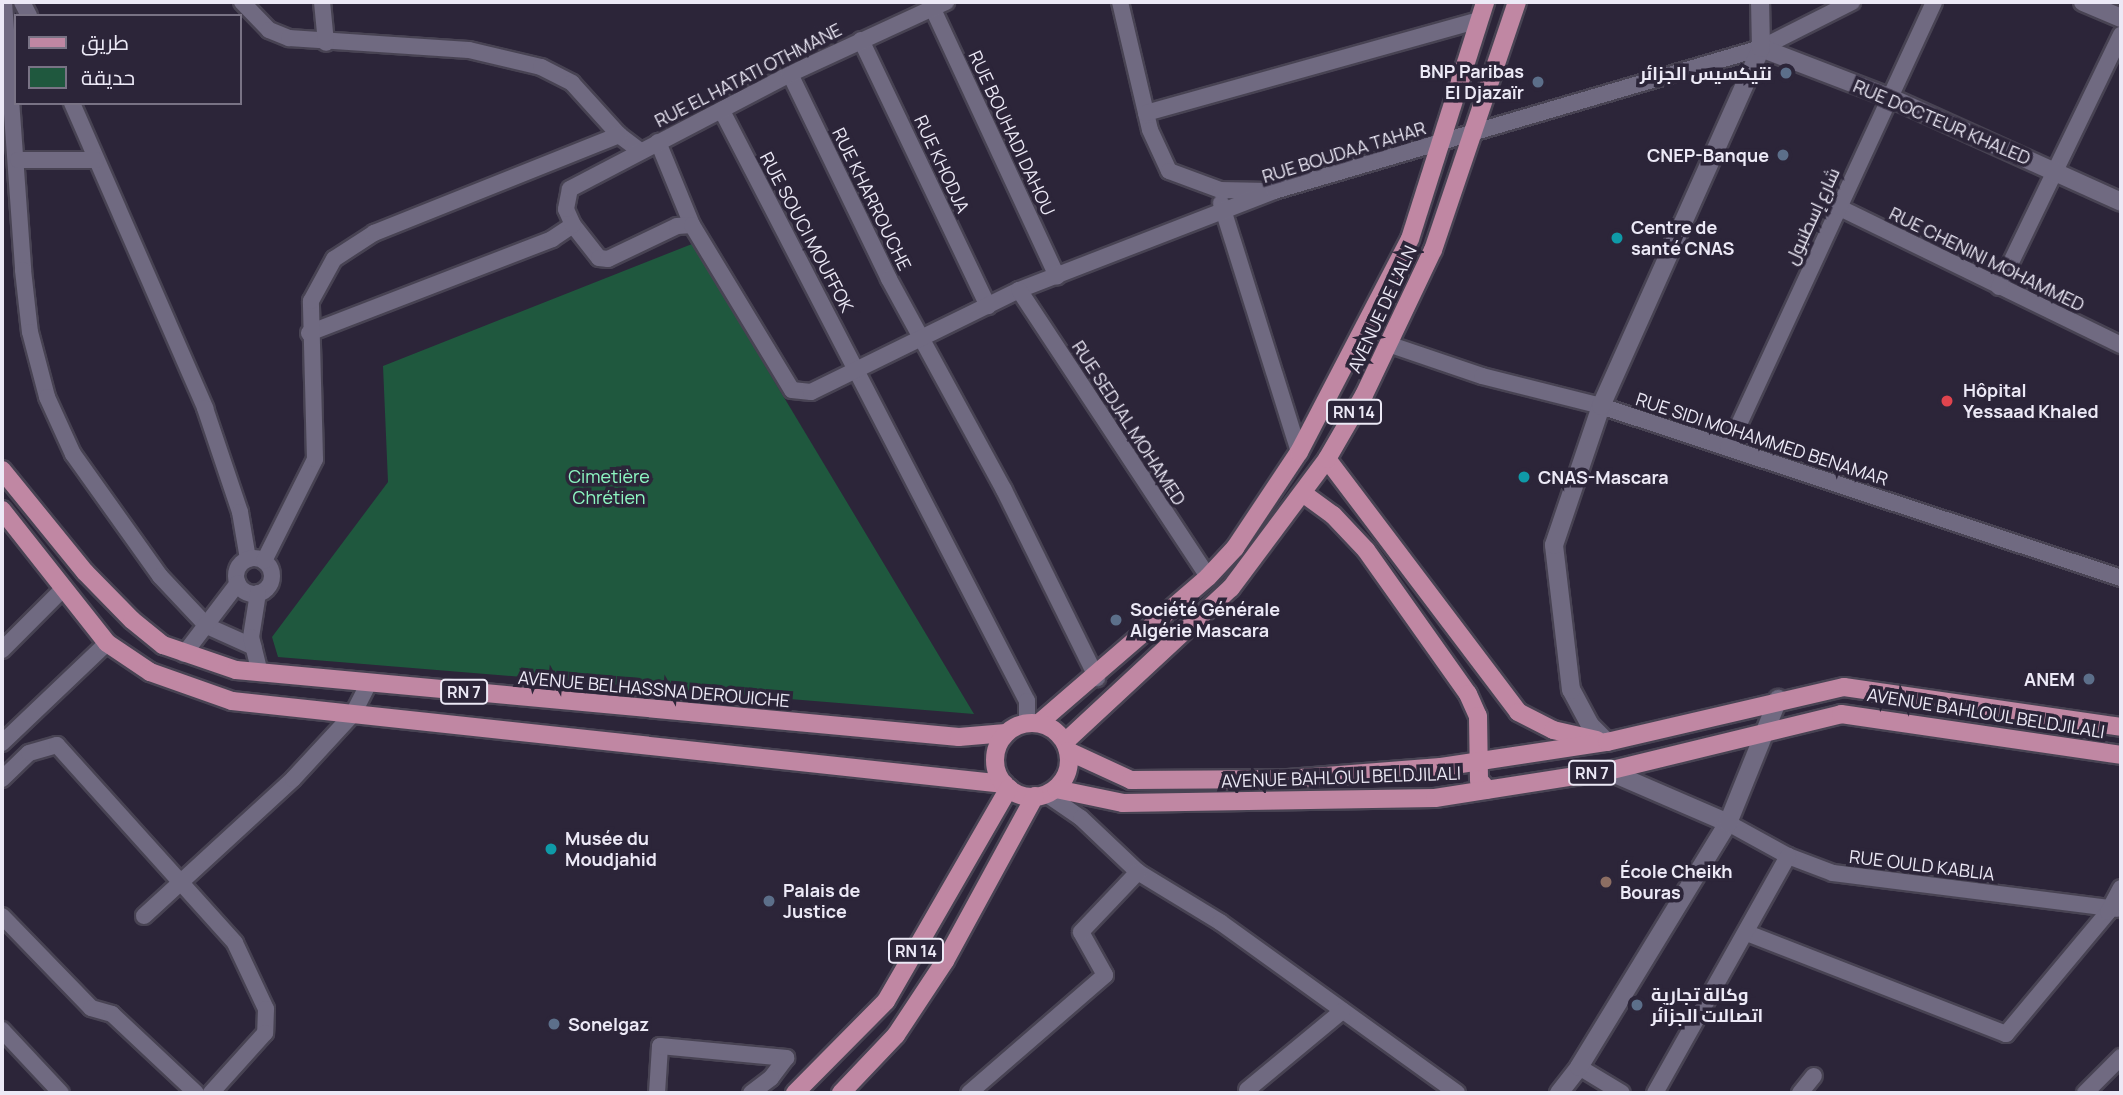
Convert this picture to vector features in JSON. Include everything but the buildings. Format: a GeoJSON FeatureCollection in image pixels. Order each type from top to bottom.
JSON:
{"type":"FeatureCollection","features":[{"type":"Feature","properties":{"kind":"main road","name":"AVENUE DE L'ALN"},"geometry":{"type":"LineString","coordinates":[[1033,723],[1097,678],[1208,577],[1235,548],[1299,452],[1392,278],[1443,142],[1485,2]]}},
{"type":"Feature","properties":{"kind":"main road","name":"AVENUE DE L'ALN"},"geometry":{"type":"LineString","coordinates":[[1067,746],[1223,596],[1304,494],[1327,458],[1388,344],[1433,250],[1517,2]]}},
{"type":"Feature","properties":{"kind":"main road"},"geometry":{"type":"LineString","coordinates":[[1327,458],[1518,712],[1553,730],[1607,742]]}},
{"type":"Feature","properties":{"kind":"main road","name":"AVENUE BELHASSNA DEROUICHE"},"geometry":{"type":"LineString","coordinates":[[2,470],[123,611],[163,645],[236,670],[959,737],[1006,733]]}},
{"type":"Feature","properties":{"kind":"main road"},"geometry":{"type":"LineString","coordinates":[[1304,494],[1333,515],[1366,550],[1468,694],[1478,716],[1475,762],[1479,779],[1488,790]]}},
{"type":"Feature","properties":{"kind":"main road","name":"RN 7"},"geometry":{"type":"LineString","coordinates":[[2,510],[107,643],[150,672],[232,701],[1007,786]]}},
{"type":"Feature","properties":{"kind":"main road","name":"AVENUE BAHLOUL BELDJILALI"},"geometry":{"type":"LineString","coordinates":[[1067,746],[1131,780],[1288,779],[1475,762],[1607,742],[1778,699],[1866,687],[2121,727]]}},
{"type":"Feature","properties":{"kind":"main road","name":"AVENUE BAHLOUL BELDJILALI"},"geometry":{"type":"LineString","coordinates":[[1046,793],[1123,803],[1435,798],[1608,771],[1840,714],[1863,714],[2121,755]]}},
{"type":"Feature","properties":{"kind":"main road"},"geometry":{"type":"LineString","coordinates":[[1033,723],[1054,730],[1067,746],[1069,765],[1046,793],[1007,786],[996,764],[1006,733],[1033,723]]}},
{"type":"Feature","properties":{"kind":"main road","name":"RN 14"},"geometry":{"type":"LineString","coordinates":[[795,1093],[851,1040],[892,992],[1007,786]]}},
{"type":"Feature","properties":{"kind":"main road","name":"RN 14"},"geometry":{"type":"LineString","coordinates":[[841,1093],[896,1035],[945,961],[1046,793]]}},
{"type":"Feature","properties":{"kind":"street"},"geometry":{"type":"LineString","coordinates":[[4,2],[4,36],[18,160],[27,307],[47,397],[73,454],[160,576],[207,626],[254,647]]}},
{"type":"Feature","properties":{"kind":"street"},"geometry":{"type":"LineString","coordinates":[[242,2],[246,21],[289,38],[326,43],[469,50],[541,67],[572,83],[619,135],[640,151]]}},
{"type":"Feature","properties":{"kind":"street"},"geometry":{"type":"LineString","coordinates":[[322,2],[326,43]]}},
{"type":"Feature","properties":{"kind":"street"},"geometry":{"type":"LineString","coordinates":[[1120,2],[1146,113],[1169,171],[1220,190],[1274,191]]}},
{"type":"Feature","properties":{"kind":"street"},"geometry":{"type":"LineString","coordinates":[[1607,742],[1590,725],[1571,690],[1554,545],[1601,406],[1761,48],[1760,2]]}},
{"type":"Feature","properties":{"kind":"street","name":"RUE BOUDAA TAHAR"},"geometry":{"type":"LineString","coordinates":[[692,225],[792,390],[811,392],[1019,290],[1274,191],[1761,48],[1852,2]]}},
{"type":"Feature","properties":{"kind":"street","name":"شارع إسطنبول"},"geometry":{"type":"LineString","coordinates":[[1728,448],[1836,206],[1891,98],[1934,2]]}},
{"type":"Feature","properties":{"kind":"street"},"geometry":{"type":"LineString","coordinates":[[2083,2],[2121,18]]}},
{"type":"Feature","properties":{"kind":"street","name":"RUE EL HATATI OTHMANE"},"geometry":{"type":"LineString","coordinates":[[573,225],[566,209],[570,189],[790,74],[939,4]]}},
{"type":"Feature","properties":{"kind":"street","name":"RUE BOUHADI DAHOU"},"geometry":{"type":"LineString","coordinates":[[939,4],[1057,276]]}},
{"type":"Feature","properties":{"kind":"street"},"geometry":{"type":"LineString","coordinates":[[1146,113],[1479,20]]}},
{"type":"Feature","properties":{"kind":"street"},"geometry":{"type":"LineString","coordinates":[[1998,287],[2121,35]]}},
{"type":"Feature","properties":{"kind":"street","name":"RUE KHODJA"},"geometry":{"type":"LineString","coordinates":[[861,40],[988,306]]}},
{"type":"Feature","properties":{"kind":"street","name":"RUE DOCTEUR KHALED"},"geometry":{"type":"LineString","coordinates":[[1761,48],[1891,98],[2121,202]]}},
{"type":"Feature","properties":{"kind":"street","name":"RUE KHARROUCHE"},"geometry":{"type":"LineString","coordinates":[[790,74],[889,279],[924,338],[1097,678]]}},
{"type":"Feature","properties":{"kind":"street"},"geometry":{"type":"LineString","coordinates":[[73,105],[214,429],[256,560],[272,576],[268,587],[258,593],[246,592],[238,583],[237,571],[256,560],[315,459],[317,423],[309,333],[311,301],[334,259],[374,233],[619,135]]}},
{"type":"Feature","properties":{"kind":"street","name":"RUE SOUCI MOUFFOK"},"geometry":{"type":"LineString","coordinates":[[722,111],[1027,701],[1033,723]]}},
{"type":"Feature","properties":{"kind":"street"},"geometry":{"type":"LineString","coordinates":[[309,333],[552,239],[573,225],[599,258],[608,259],[677,226],[692,225],[658,142]]}},
{"type":"Feature","properties":{"kind":"street"},"geometry":{"type":"LineString","coordinates":[[18,160],[96,160]]}},
{"type":"Feature","properties":{"kind":"street"},"geometry":{"type":"LineString","coordinates":[[1220,190],[1221,213],[1299,452]]}},
{"type":"Feature","properties":{"kind":"street","name":"RUE CHENINI MOHAMMED"},"geometry":{"type":"LineString","coordinates":[[1836,206],[2121,345]]}},
{"type":"Feature","properties":{"kind":"street","name":"RUE SEDJAL MOHAMED"},"geometry":{"type":"LineString","coordinates":[[1019,290],[1208,577]]}},
{"type":"Feature","properties":{"kind":"street","name":"RUE SIDI MOHAMMED BENAMAR"},"geometry":{"type":"LineString","coordinates":[[1388,344],[1482,376],[1601,406],[2121,578]]}},
{"type":"Feature","properties":{"kind":"street"},"geometry":{"type":"LineString","coordinates":[[184,654],[238,583]]}},
{"type":"Feature","properties":{"kind":"street"},"geometry":{"type":"LineString","coordinates":[[2,650],[63,589]]}},
{"type":"Feature","properties":{"kind":"street"},"geometry":{"type":"LineString","coordinates":[[258,593],[253,611],[254,647],[260,673]]}},
{"type":"Feature","properties":{"kind":"street"},"geometry":{"type":"LineString","coordinates":[[2,743],[107,643]]}},
{"type":"Feature","properties":{"kind":"street"},"geometry":{"type":"LineString","coordinates":[[144,916],[293,779],[353,714],[369,683]]}},
{"type":"Feature","properties":{"kind":"street"},"geometry":{"type":"LineString","coordinates":[[1559,1093],[1579,1067],[1727,823],[1768,733],[1778,699]]}},
{"type":"Feature","properties":{"kind":"street"},"geometry":{"type":"LineString","coordinates":[[2,779],[29,752],[57,745],[235,943],[266,1009],[265,1033],[211,1093]]}},
{"type":"Feature","properties":{"kind":"street"},"geometry":{"type":"LineString","coordinates":[[1608,771],[1727,823]]}},
{"type":"Feature","properties":{"kind":"street"},"geometry":{"type":"LineString","coordinates":[[1046,793],[1081,818],[1138,872],[1220,922],[1457,1093]]}},
{"type":"Feature","properties":{"kind":"street","name":"RUE OULD KABLIA"},"geometry":{"type":"LineString","coordinates":[[1727,823],[1788,856],[1833,873],[2116,909]]}},
{"type":"Feature","properties":{"kind":"street"},"geometry":{"type":"LineString","coordinates":[[1655,1093],[1788,856]]}},
{"type":"Feature","properties":{"kind":"street"},"geometry":{"type":"LineString","coordinates":[[969,1093],[1105,975],[1081,932],[1138,872]]}},
{"type":"Feature","properties":{"kind":"street"},"geometry":{"type":"LineString","coordinates":[[1747,933],[2006,1034],[2116,909],[2121,888]]}},
{"type":"Feature","properties":{"kind":"street"},"geometry":{"type":"LineString","coordinates":[[2,916],[91,1008],[113,1014],[197,1093]]}},
{"type":"Feature","properties":{"kind":"street"},"geometry":{"type":"LineString","coordinates":[[1247,1090],[1342,1011]]}},
{"type":"Feature","properties":{"kind":"street"},"geometry":{"type":"LineString","coordinates":[[2,1030],[61,1093]]}},
{"type":"Feature","properties":{"kind":"street"},"geometry":{"type":"LineString","coordinates":[[657,1093],[660,1046],[786,1058],[771,1078],[751,1093]]}},
{"type":"Feature","properties":{"kind":"street"},"geometry":{"type":"LineString","coordinates":[[2085,1093],[2121,1057]]}},
{"type":"Feature","properties":{"kind":"street"},"geometry":{"type":"LineString","coordinates":[[1579,1067],[1622,1093]]}},
{"type":"Feature","properties":{"kind":"street"},"geometry":{"type":"LineString","coordinates":[[1800,1093],[1814,1076]]}},
{"type":"Feature","properties":{"kind":"green space","name":"Cimetière Chrétien"},"geometry":{"type":"Polygon","coordinates":[[[692,244],[974,714],[278,657],[272,637],[388,482],[383,366],[692,244]]]}},
{"type":"Feature","properties":{"kind":"place","name":"نتيكسيس الجزائر"},"geometry":{"type":"Point","coordinates":[1786,73]}},
{"type":"Feature","properties":{"kind":"place","name":"BNP Paribas El Djazaïr"},"geometry":{"type":"Point","coordinates":[1538,82]}},
{"type":"Feature","properties":{"kind":"place","name":"CNEP-Banque"},"geometry":{"type":"Point","coordinates":[1783,155]}},
{"type":"Feature","properties":{"kind":"place","name":"Centre de santé CNAS"},"geometry":{"type":"Point","coordinates":[1617,238]}},
{"type":"Feature","properties":{"kind":"place","name":"Hôpital Yessaad Khaled"},"geometry":{"type":"Point","coordinates":[1947,401]}},
{"type":"Feature","properties":{"kind":"place","name":"CNAS-Mascara"},"geometry":{"type":"Point","coordinates":[1524,477]}},
{"type":"Feature","properties":{"kind":"place","name":"Société Générale Algérie Mascara"},"geometry":{"type":"Point","coordinates":[1116,620]}},
{"type":"Feature","properties":{"kind":"place","name":"ANEM"},"geometry":{"type":"Point","coordinates":[2089,679]}},
{"type":"Feature","properties":{"kind":"place","name":"Musée du Moudjahid"},"geometry":{"type":"Point","coordinates":[551,849]}},
{"type":"Feature","properties":{"kind":"place","name":"École Cheikh Bouras"},"geometry":{"type":"Point","coordinates":[1606,882]}},
{"type":"Feature","properties":{"kind":"place","name":"Palais de Justice"},"geometry":{"type":"Point","coordinates":[769,901]}},
{"type":"Feature","properties":{"kind":"place","name":"وكالة تجارية اتصالات الجزائر"},"geometry":{"type":"Point","coordinates":[1637,1005]}},
{"type":"Feature","properties":{"kind":"place","name":"Sonelgaz"},"geometry":{"type":"Point","coordinates":[554,1024]}}]}
